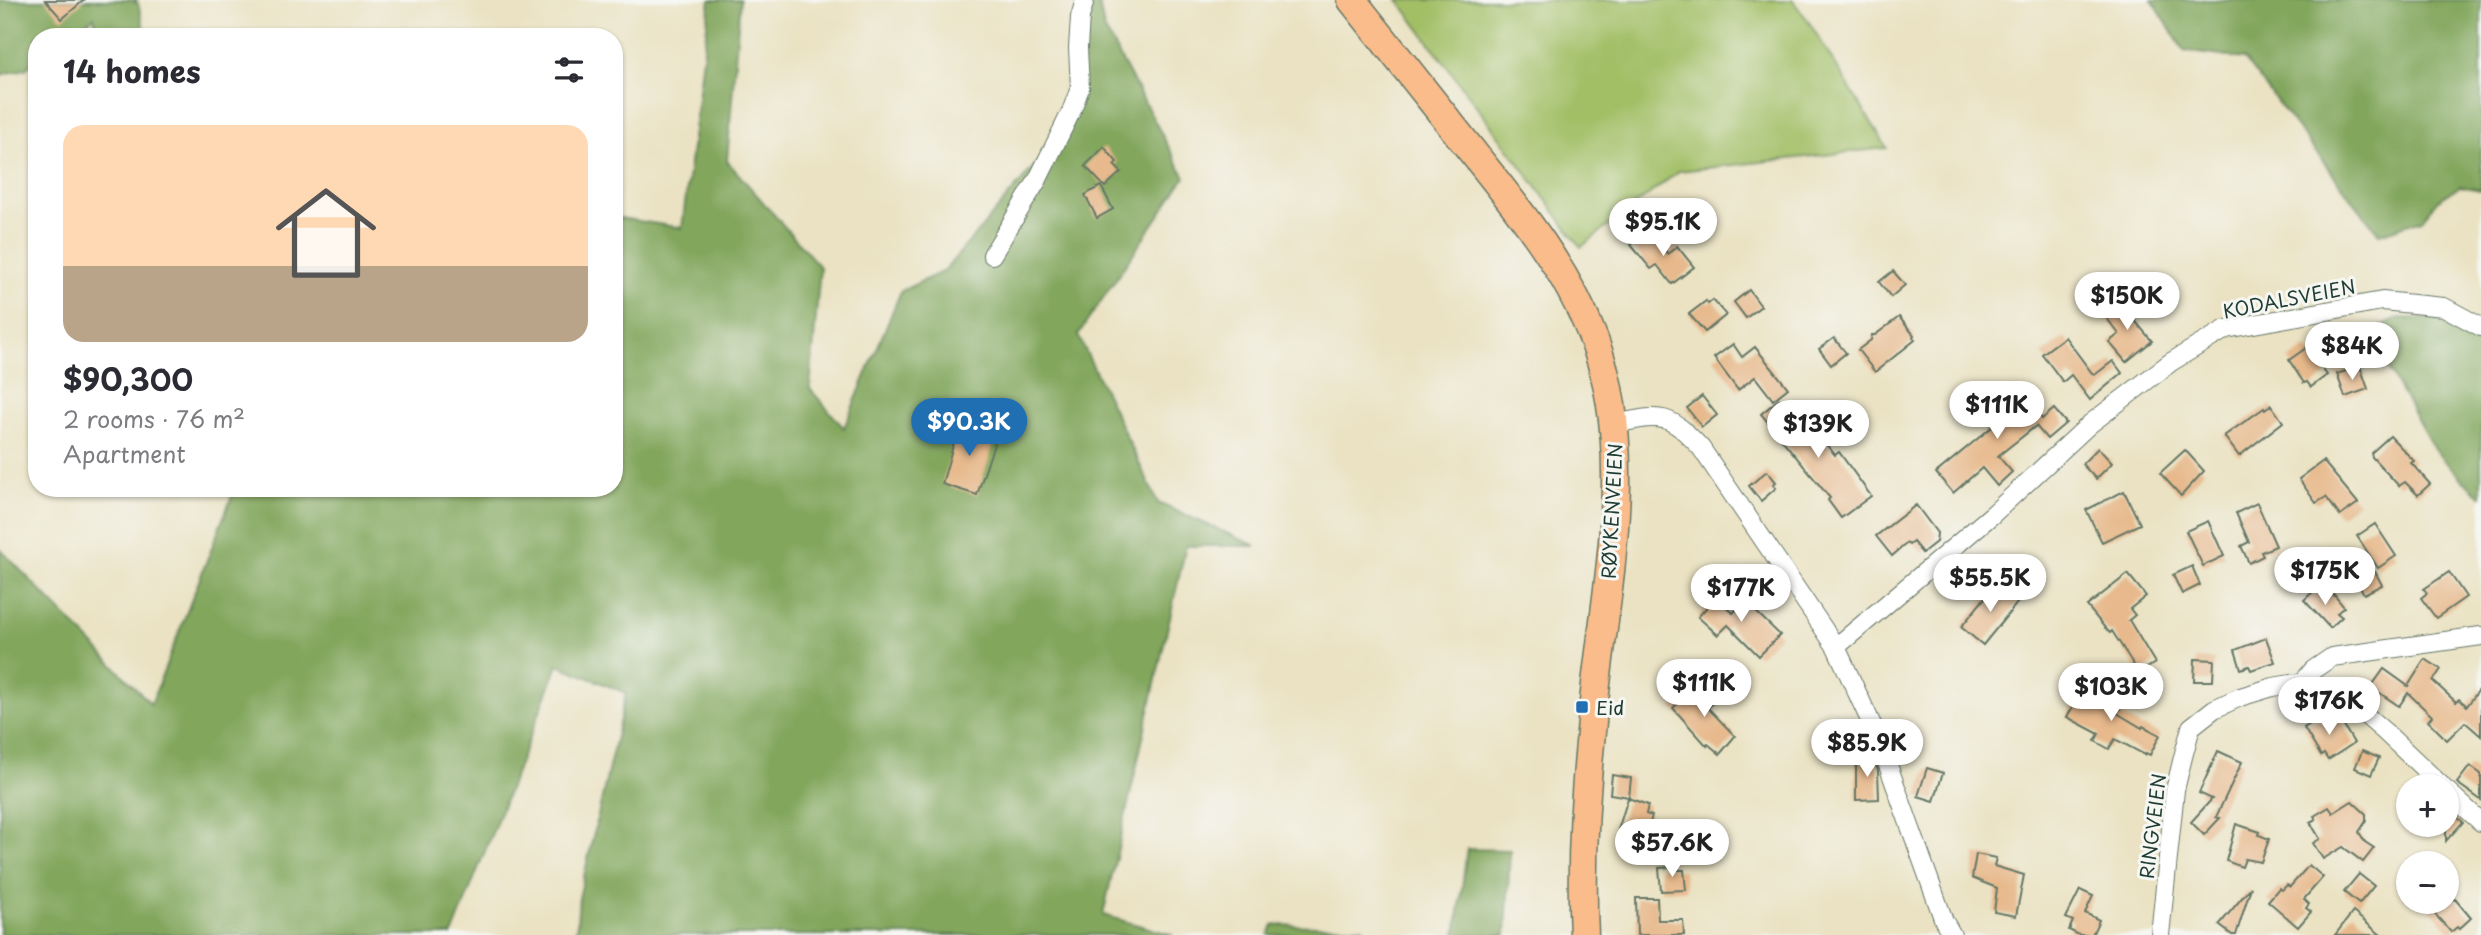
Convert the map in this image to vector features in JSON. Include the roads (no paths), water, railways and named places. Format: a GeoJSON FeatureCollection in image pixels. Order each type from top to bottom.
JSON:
{"type":"FeatureCollection","features":[{"type":"Feature","properties":{"kind":"main road","name":"RØYKENVEIEN"},"geometry":{"type":"LineString","coordinates":[[1352,0],[1510,198],[1561,271],[1573,291],[1595,342],[1605,375],[1614,424],[1616,477],[1585,813],[1582,885],[1584,935]]}},
{"type":"Feature","properties":{"kind":"street"},"geometry":{"type":"LineString","coordinates":[[992,255],[1037,181],[1072,112],[1080,88],[1078,48],[1080,17],[1085,0]]}},
{"type":"Feature","properties":{"kind":"street","name":"KODALSVEIEN"},"geometry":{"type":"LineString","coordinates":[[1836,647],[1993,514],[2090,424],[2171,362],[2226,329],[2382,301],[2444,307],[2481,327]]}},
{"type":"Feature","properties":{"kind":"street"},"geometry":{"type":"LineString","coordinates":[[1614,424],[1655,416],[1680,425],[1701,448],[1836,647],[1879,740],[1945,930]]}},
{"type":"Feature","properties":{"kind":"street"},"geometry":{"type":"LineString","coordinates":[[2429,774],[2355,706],[2303,682],[2313,670],[2332,657],[2481,636]]}},
{"type":"Feature","properties":{"kind":"street","name":"RINGVEIEN"},"geometry":{"type":"LineString","coordinates":[[2160,935],[2175,790],[2191,727],[2214,709],[2239,697],[2303,682]]}},
{"type":"Feature","properties":{"kind":"street"},"geometry":{"type":"LineString","coordinates":[[2459,802],[2481,822]]}},
{"type":"Feature","properties":{"kind":"place","name":"Eid"},"geometry":{"type":"Point","coordinates":[1582,707]}}]}
